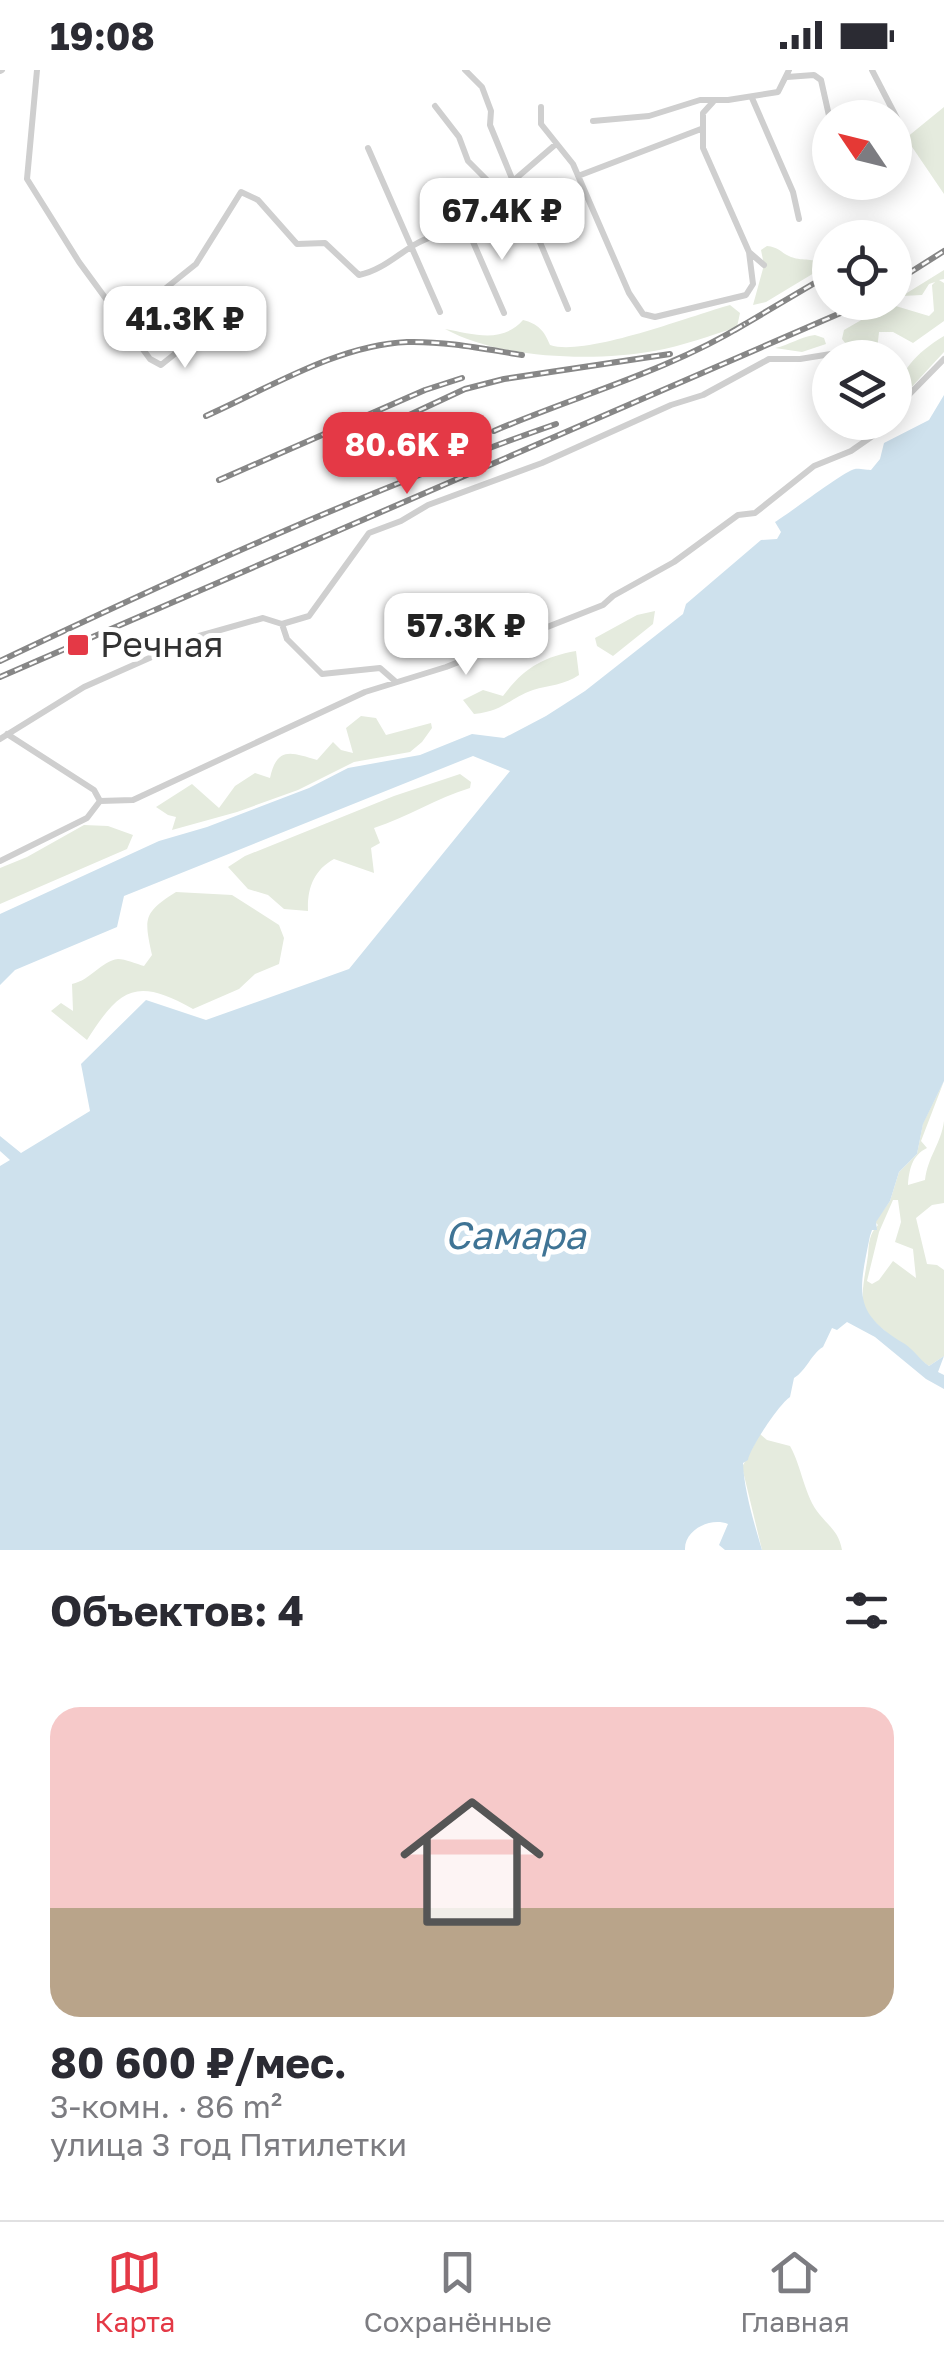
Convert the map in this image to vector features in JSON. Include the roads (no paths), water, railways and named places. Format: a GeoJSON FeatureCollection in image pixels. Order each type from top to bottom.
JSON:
{"type":"FeatureCollection","features":[{"type":"Feature","properties":{"kind":"street"},"geometry":{"type":"LineString","coordinates":[[37,70],[27,179],[78,262],[150,359],[161,365],[176,353],[166,288],[196,264],[241,192],[258,200],[297,244],[325,242],[359,275],[370,273],[441,232],[468,228]]}},
{"type":"Feature","properties":{"kind":"street"},"geometry":{"type":"LineString","coordinates":[[465,70],[482,87],[491,111],[490,125],[513,180],[523,187],[526,209],[568,309]]}},
{"type":"Feature","properties":{"kind":"street"},"geometry":{"type":"LineString","coordinates":[[872,70],[888,100]]}},
{"type":"Feature","properties":{"kind":"street"},"geometry":{"type":"LineString","coordinates":[[593,121],[648,116],[700,100],[714,102],[778,92],[788,73],[821,80],[826,100]]}},
{"type":"Feature","properties":{"kind":"street"},"geometry":{"type":"LineString","coordinates":[[752,98],[793,192],[799,219]]}},
{"type":"Feature","properties":{"kind":"street"},"geometry":{"type":"LineString","coordinates":[[541,106],[541,124],[574,164],[629,293],[643,314],[655,317],[746,296],[753,284],[749,252],[702,148],[703,112],[714,102]]}},
{"type":"Feature","properties":{"kind":"street"},"geometry":{"type":"LineString","coordinates":[[434,106],[459,137],[468,161],[492,186]]}},
{"type":"Feature","properties":{"kind":"street"},"geometry":{"type":"LineString","coordinates":[[578,176],[700,129]]}},
{"type":"Feature","properties":{"kind":"street"},"geometry":{"type":"LineString","coordinates":[[468,228],[492,186],[513,180],[556,144]]}},
{"type":"Feature","properties":{"kind":"street"},"geometry":{"type":"LineString","coordinates":[[368,148],[440,312]]}},
{"type":"Feature","properties":{"kind":"street"},"geometry":{"type":"LineString","coordinates":[[468,228],[504,313]]}},
{"type":"Feature","properties":{"kind":"street"},"geometry":{"type":"LineString","coordinates":[[749,252],[764,265]]}},
{"type":"Feature","properties":{"kind":"street"},"geometry":{"type":"LineString","coordinates":[[100,801],[94,790],[3,737],[84,687],[199,636],[264,618],[282,624],[298,621],[319,605],[352,552],[369,533],[402,521],[428,505],[542,463],[671,405],[703,395],[769,358],[812,357]]}},
{"type":"Feature","properties":{"kind":"street"},"geometry":{"type":"LineString","coordinates":[[912,391],[944,358]]}},
{"type":"Feature","properties":{"kind":"street"},"geometry":{"type":"LineString","coordinates":[[100,801],[133,800],[364,692],[603,606],[613,596],[674,562],[738,515],[755,513],[814,466],[867,440]]}},
{"type":"Feature","properties":{"kind":"street"},"geometry":{"type":"LineString","coordinates":[[282,624],[287,640],[322,674],[380,668],[397,683]]}},
{"type":"Feature","properties":{"kind":"street"},"geometry":{"type":"LineString","coordinates":[[0,861],[87,818],[100,801]]}},
{"type":"Feature","properties":{"kind":"water","name":"Самара"},"geometry":{"type":"Polygon","coordinates":[[[944,395],[944,1081],[923,1124],[917,1154],[899,1172],[890,1201],[876,1222],[877,1230],[872,1230],[862,1287],[868,1311],[888,1333],[929,1366],[944,1356],[938,1372],[944,1375],[944,1389],[875,1337],[847,1322],[837,1330],[832,1328],[823,1347],[794,1378],[790,1397],[772,1417],[743,1463],[762,1550],[725,1550],[719,1545],[728,1524],[714,1522],[693,1531],[685,1550],[0,1550],[0,1166],[10,1160],[0,1151],[0,1136],[21,1153],[90,1111],[81,1064],[146,1000],[206,1020],[349,969],[510,771],[473,756],[124,896],[117,927],[15,970],[0,985],[0,914],[159,841],[309,788],[348,768],[420,755],[472,734],[504,738],[546,716],[585,691],[683,614],[686,604],[761,540],[777,539],[781,532],[775,522],[849,471],[871,470],[880,459],[884,443],[912,440],[912,429],[929,420],[944,395]]]}},
{"type":"Feature","properties":{"kind":"railway"},"geometry":{"type":"LineString","coordinates":[[912,271],[944,251]]}},
{"type":"Feature","properties":{"kind":"railway"},"geometry":{"type":"LineString","coordinates":[[735,330],[812,285]]}},
{"type":"Feature","properties":{"kind":"railway"},"geometry":{"type":"LineString","coordinates":[[0,677],[824,320]]}},
{"type":"Feature","properties":{"kind":"railway"},"geometry":{"type":"LineString","coordinates":[[494,431],[684,356],[745,324]]}},
{"type":"Feature","properties":{"kind":"railway"},"geometry":{"type":"LineString","coordinates":[[206,416],[330,359],[381,345],[436,343],[522,355]]}},
{"type":"Feature","properties":{"kind":"railway"},"geometry":{"type":"LineString","coordinates":[[390,424],[465,389],[504,379],[670,354]]}},
{"type":"Feature","properties":{"kind":"railway"},"geometry":{"type":"LineString","coordinates":[[219,480],[425,390],[462,378]]}},
{"type":"Feature","properties":{"kind":"railway"},"geometry":{"type":"LineString","coordinates":[[0,661],[345,505],[556,424]]}},
{"type":"Feature","properties":{"kind":"place","name":"Речная"},"geometry":{"type":"Point","coordinates":[78,645]}}]}
